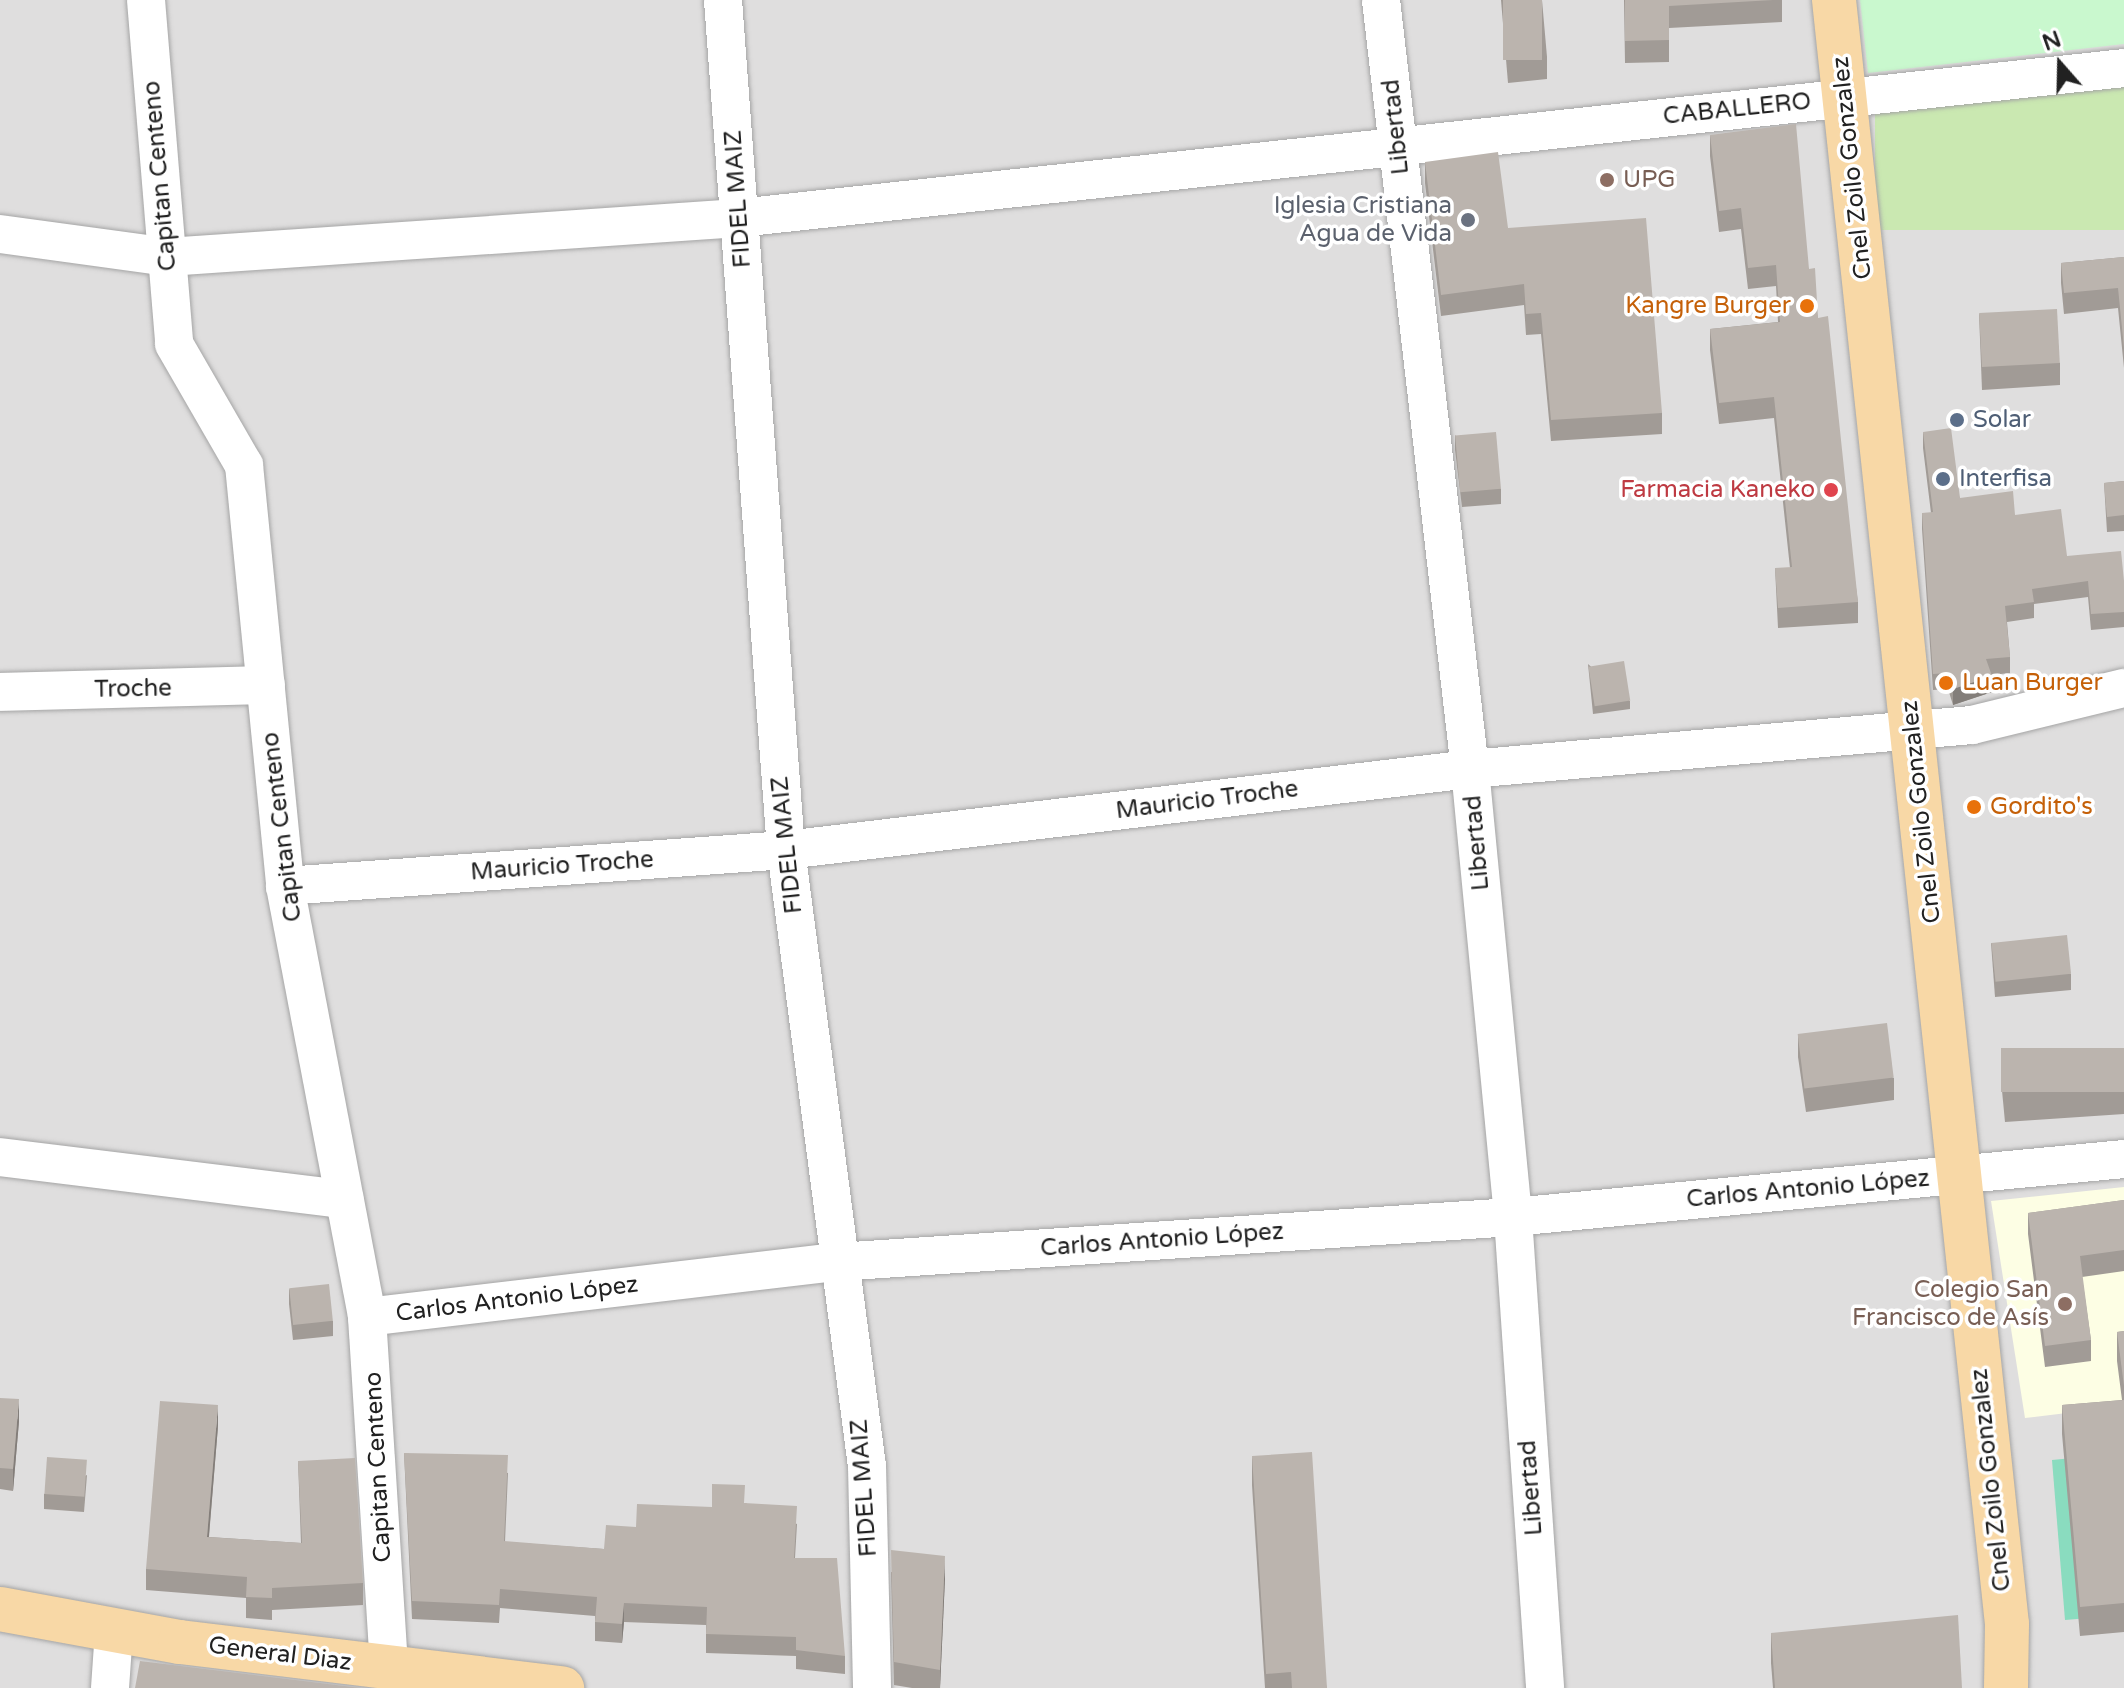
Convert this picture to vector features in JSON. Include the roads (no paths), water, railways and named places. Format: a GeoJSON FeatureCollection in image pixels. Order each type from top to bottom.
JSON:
{"type":"FeatureCollection","features":[{"type":"Feature","properties":{"kind":"main road","name":"Cnel Zoilo Gonzalez"},"geometry":{"type":"LineString","coordinates":[[1834,0],[2007,1624],[2006,1688]]}},
{"type":"Feature","properties":{"kind":"main road","name":"General Diaz"},"geometry":{"type":"LineString","coordinates":[[0,1609],[114,1631],[410,1676],[562,1688]]}},
{"type":"Feature","properties":{"kind":"main road","name":"Cnel Zoilo Gonzalez"},"geometry":{"type":"LineString","coordinates":[[2007,1624],[2026,1688]]}},
{"type":"Feature","properties":{"kind":"street","name":"Capitan Centeno"},"geometry":{"type":"LineString","coordinates":[[146,0],[174,344],[244,465],[285,886],[367,1317],[410,1676]]}},
{"type":"Feature","properties":{"kind":"street","name":"FIDEL MAIZ"},"geometry":{"type":"LineString","coordinates":[[723,0],[786,850],[837,1262],[867,1466],[872,1688]]}},
{"type":"Feature","properties":{"kind":"street","name":"Libertad"},"geometry":{"type":"LineString","coordinates":[[1381,0],[1470,769],[1513,1217],[1545,1688]]}},
{"type":"Feature","properties":{"kind":"street","name":"CABALLERO"},"geometry":{"type":"LineString","coordinates":[[0,234],[167,257],[739,218],[2124,68]]}},
{"type":"Feature","properties":{"kind":"street","name":"Troche"},"geometry":{"type":"LineString","coordinates":[[0,692],[266,685]]}},
{"type":"Feature","properties":{"kind":"street","name":"Mauricio Troche"},"geometry":{"type":"LineString","coordinates":[[285,886],[786,850],[1470,769],[1913,732],[1972,725],[2124,688]]}},
{"type":"Feature","properties":{"kind":"street"},"geometry":{"type":"LineString","coordinates":[[0,1157],[344,1199]]}},
{"type":"Feature","properties":{"kind":"street","name":"Carlos Antonio López"},"geometry":{"type":"LineString","coordinates":[[367,1317],[837,1262],[1513,1217],[2124,1159]]}},
{"type":"Feature","properties":{"kind":"street"},"geometry":{"type":"LineString","coordinates":[[110,1688],[114,1631]]}},
{"type":"Feature","properties":{"kind":"place","name":"UPG"},"geometry":{"type":"Point","coordinates":[1607,180]}},
{"type":"Feature","properties":{"kind":"place","name":"Iglesia Cristiana Agua de Vida"},"geometry":{"type":"Point","coordinates":[1468,220]}},
{"type":"Feature","properties":{"kind":"place","name":"Kangre Burger"},"geometry":{"type":"Point","coordinates":[1807,306]}},
{"type":"Feature","properties":{"kind":"place","name":"Solar"},"geometry":{"type":"Point","coordinates":[1957,420]}},
{"type":"Feature","properties":{"kind":"place","name":"Interfisa"},"geometry":{"type":"Point","coordinates":[1943,479]}},
{"type":"Feature","properties":{"kind":"place","name":"Farmacia Kaneko"},"geometry":{"type":"Point","coordinates":[1831,490]}},
{"type":"Feature","properties":{"kind":"place","name":"Luan Burger"},"geometry":{"type":"Point","coordinates":[1946,683]}},
{"type":"Feature","properties":{"kind":"place","name":"Gordito's"},"geometry":{"type":"Point","coordinates":[1974,807]}},
{"type":"Feature","properties":{"kind":"place","name":"Colegio San Francisco de Asís"},"geometry":{"type":"Point","coordinates":[2065,1304]}}]}
